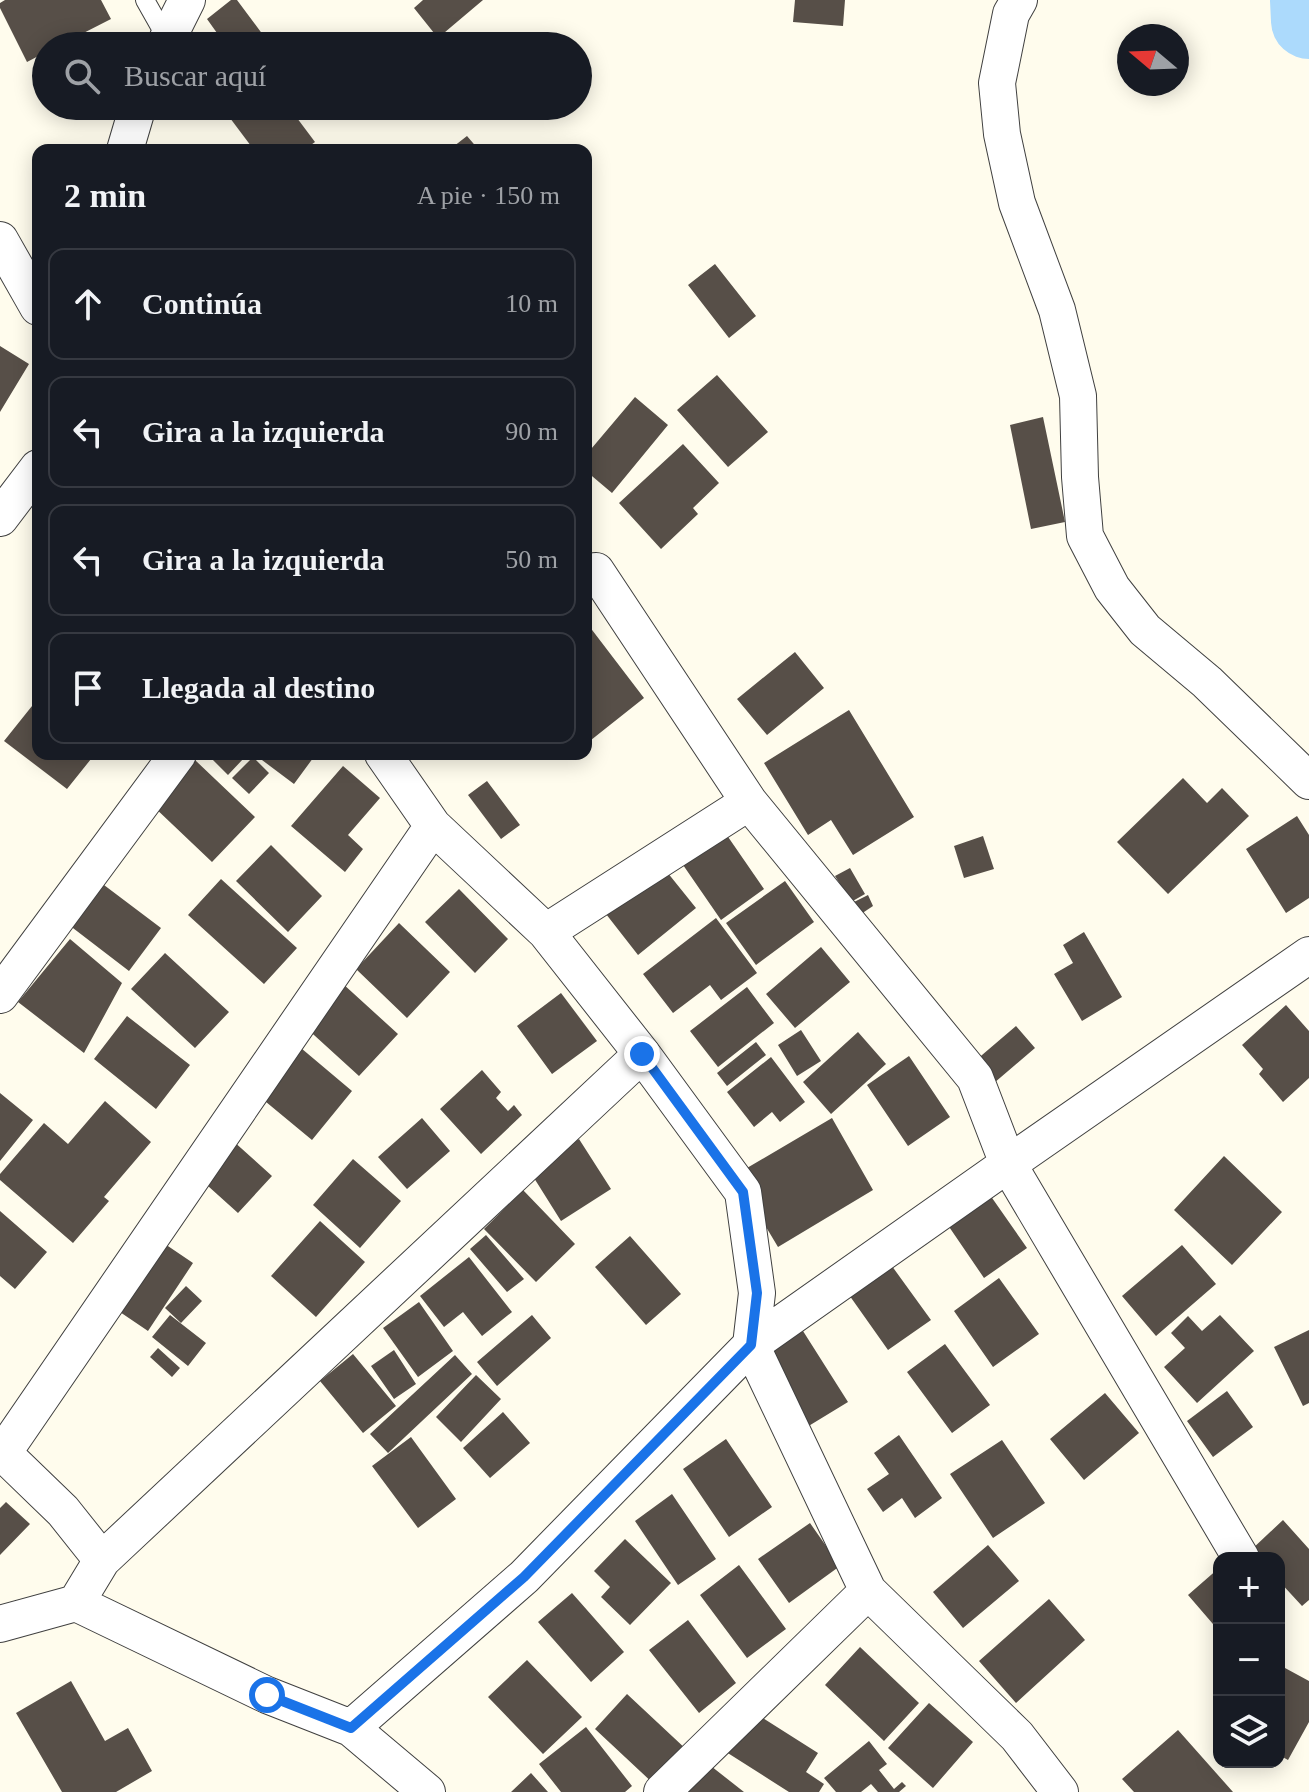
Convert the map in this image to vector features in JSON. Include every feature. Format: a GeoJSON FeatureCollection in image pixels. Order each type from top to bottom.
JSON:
{"type":"FeatureCollection","features":[{"type":"Feature","properties":{"kind":"street"},"geometry":{"type":"LineString","coordinates":[[170,32],[187,0]]}},
{"type":"Feature","properties":{"kind":"street"},"geometry":{"type":"LineString","coordinates":[[1019,0],[1011,14],[997,83],[1002,134],[1017,203],[1057,310],[1078,396],[1085,536],[1112,588],[1145,630],[1207,682],[1309,781]]}},
{"type":"Feature","properties":{"kind":"street"},"geometry":{"type":"LineString","coordinates":[[127,144],[134,120]]}},
{"type":"Feature","properties":{"kind":"street"},"geometry":{"type":"LineString","coordinates":[[0,240],[32,296]]}},
{"type":"Feature","properties":{"kind":"street"},"geometry":{"type":"LineString","coordinates":[[0,518],[32,476]]}},
{"type":"Feature","properties":{"kind":"street"},"geometry":{"type":"LineString","coordinates":[[596,571],[749,802],[975,1078],[1008,1164],[1237,1552]]}},
{"type":"Feature","properties":{"kind":"street"},"geometry":{"type":"LineString","coordinates":[[0,995],[174,760]]}},
{"type":"Feature","properties":{"kind":"street"},"geometry":{"type":"LineString","coordinates":[[387,760],[433,826],[546,932],[642,1054],[743,1192],[757,1293],[751,1345],[868,1591],[1017,1736],[1060,1792]]}},
{"type":"Feature","properties":{"kind":"street"},"geometry":{"type":"LineString","coordinates":[[546,932],[749,802]]}},
{"type":"Feature","properties":{"kind":"street"},"geometry":{"type":"LineString","coordinates":[[102,1560],[63,1511],[3,1453],[433,826]]}},
{"type":"Feature","properties":{"kind":"street"},"geometry":{"type":"LineString","coordinates":[[351,1728],[524,1577],[751,1345],[1309,955]]}},
{"type":"Feature","properties":{"kind":"street"},"geometry":{"type":"LineString","coordinates":[[76,1603],[102,1560],[642,1054]]}},
{"type":"Feature","properties":{"kind":"street"},"geometry":{"type":"LineString","coordinates":[[662,1792],[868,1591]]}},
{"type":"Feature","properties":{"kind":"street"},"geometry":{"type":"LineString","coordinates":[[0,1624],[76,1603],[267,1695],[351,1728],[427,1792]]}},
{"type":"Feature","properties":{"kind":"lane"},"geometry":{"type":"LineString","coordinates":[[145,0],[160,32]]}},
{"type":"Feature","properties":{"kind":"building"},"geometry":{"type":"Polygon","coordinates":[[[5,0],[101,0],[111,19],[85,32],[32,32],[32,59],[27,62],[0,3],[5,0]]]}},
{"type":"Feature","properties":{"kind":"building"},"geometry":{"type":"Polygon","coordinates":[[[231,0],[237,0],[261,32],[216,32],[207,19],[231,0]]]}},
{"type":"Feature","properties":{"kind":"building"},"geometry":{"type":"Polygon","coordinates":[[[423,0],[483,0],[445,32],[433,32],[414,8],[423,0]]]}},
{"type":"Feature","properties":{"kind":"building"},"geometry":{"type":"Polygon","coordinates":[[[795,0],[845,0],[843,26],[793,22],[795,0]]]}},
{"type":"Feature","properties":{"kind":"building"},"geometry":{"type":"Polygon","coordinates":[[[232,120],[298,120],[315,142],[312,144],[250,144],[232,120]]]}},
{"type":"Feature","properties":{"kind":"building"},"geometry":{"type":"Polygon","coordinates":[[[467,136],[474,144],[457,144],[467,136]]]}},
{"type":"Feature","properties":{"kind":"building"},"geometry":{"type":"Polygon","coordinates":[[[715,264],[756,316],[729,338],[688,285],[715,264]]]}},
{"type":"Feature","properties":{"kind":"building"},"geometry":{"type":"Polygon","coordinates":[[[0,346],[29,364],[0,412],[0,346]]]}},
{"type":"Feature","properties":{"kind":"building"},"geometry":{"type":"Polygon","coordinates":[[[717,375],[768,432],[728,467],[677,410],[717,375]]]}},
{"type":"Feature","properties":{"kind":"building"},"geometry":{"type":"Polygon","coordinates":[[[635,397],[668,425],[612,493],[592,476],[592,448],[635,397]]]}},
{"type":"Feature","properties":{"kind":"building"},"geometry":{"type":"Polygon","coordinates":[[[1043,417],[1065,522],[1031,529],[1010,425],[1043,417]]]}},
{"type":"Feature","properties":{"kind":"building"},"geometry":{"type":"Polygon","coordinates":[[[683,444],[719,483],[693,508],[698,514],[661,549],[619,503],[683,444]]]}},
{"type":"Feature","properties":{"kind":"building"},"geometry":{"type":"Polygon","coordinates":[[[592,630],[644,698],[592,739],[592,630]]]}},
{"type":"Feature","properties":{"kind":"building"},"geometry":{"type":"Polygon","coordinates":[[[795,652],[824,688],[767,735],[737,699],[795,652]]]}},
{"type":"Feature","properties":{"kind":"building"},"geometry":{"type":"Polygon","coordinates":[[[32,706],[32,760],[90,760],[67,789],[4,741],[32,706]]]}},
{"type":"Feature","properties":{"kind":"building"},"geometry":{"type":"Polygon","coordinates":[[[849,710],[914,817],[853,855],[831,820],[808,835],[764,763],[849,710]]]}},
{"type":"Feature","properties":{"kind":"building"},"geometry":{"type":"Polygon","coordinates":[[[195,760],[255,817],[212,862],[152,805],[195,760]]]}},
{"type":"Feature","properties":{"kind":"building"},"geometry":{"type":"Polygon","coordinates":[[[213,760],[242,760],[228,775],[213,760]]]}},
{"type":"Feature","properties":{"kind":"building"},"geometry":{"type":"Polygon","coordinates":[[[250,760],[256,760],[269,773],[249,794],[232,778],[250,760]]]}},
{"type":"Feature","properties":{"kind":"building"},"geometry":{"type":"Polygon","coordinates":[[[262,760],[312,760],[294,784],[262,760]]]}},
{"type":"Feature","properties":{"kind":"building"},"geometry":{"type":"Polygon","coordinates":[[[343,766],[380,798],[348,835],[363,849],[345,872],[291,826],[343,766]]]}},
{"type":"Feature","properties":{"kind":"building"},"geometry":{"type":"Polygon","coordinates":[[[1183,778],[1207,803],[1222,788],[1249,816],[1168,894],[1117,842],[1183,778]]]}},
{"type":"Feature","properties":{"kind":"building"},"geometry":{"type":"Polygon","coordinates":[[[487,781],[520,825],[501,839],[468,795],[487,781]]]}},
{"type":"Feature","properties":{"kind":"building"},"geometry":{"type":"Polygon","coordinates":[[[1297,816],[1309,835],[1309,898],[1286,913],[1246,849],[1297,816]]]}},
{"type":"Feature","properties":{"kind":"building"},"geometry":{"type":"Polygon","coordinates":[[[724,831],[764,889],[721,920],[681,862],[724,831]]]}},
{"type":"Feature","properties":{"kind":"building"},"geometry":{"type":"Polygon","coordinates":[[[983,836],[994,869],[964,878],[954,846],[983,836]]]}},
{"type":"Feature","properties":{"kind":"building"},"geometry":{"type":"Polygon","coordinates":[[[271,845],[322,896],[288,932],[236,881],[271,845]]]}},
{"type":"Feature","properties":{"kind":"building"},"geometry":{"type":"Polygon","coordinates":[[[663,867],[696,908],[638,955],[606,914],[663,867]]]}},
{"type":"Feature","properties":{"kind":"building"},"geometry":{"type":"Polygon","coordinates":[[[850,868],[865,894],[851,902],[835,876],[850,868]]]}},
{"type":"Feature","properties":{"kind":"building"},"geometry":{"type":"Polygon","coordinates":[[[221,879],[297,948],[264,984],[188,915],[221,879]]]}},
{"type":"Feature","properties":{"kind":"building"},"geometry":{"type":"Polygon","coordinates":[[[785,881],[814,922],[756,965],[726,923],[785,881]]]}},
{"type":"Feature","properties":{"kind":"building"},"geometry":{"type":"Polygon","coordinates":[[[100,882],[161,928],[129,971],[69,925],[100,882]]]}},
{"type":"Feature","properties":{"kind":"building"},"geometry":{"type":"Polygon","coordinates":[[[459,889],[508,939],[475,973],[425,922],[459,889]]]}},
{"type":"Feature","properties":{"kind":"building"},"geometry":{"type":"Polygon","coordinates":[[[868,895],[873,906],[861,914],[854,902],[868,895]]]}},
{"type":"Feature","properties":{"kind":"building"},"geometry":{"type":"Polygon","coordinates":[[[716,918],[757,973],[721,1000],[710,985],[673,1013],[643,974],[716,918]]]}},
{"type":"Feature","properties":{"kind":"building"},"geometry":{"type":"Polygon","coordinates":[[[399,923],[450,972],[407,1018],[356,969],[399,923]]]}},
{"type":"Feature","properties":{"kind":"building"},"geometry":{"type":"Polygon","coordinates":[[[1084,932],[1122,997],[1082,1021],[1054,974],[1073,963],[1063,945],[1084,932]]]}},
{"type":"Feature","properties":{"kind":"building"},"geometry":{"type":"Polygon","coordinates":[[[70,939],[122,983],[84,1053],[18,1002],[70,939]]]}},
{"type":"Feature","properties":{"kind":"building"},"geometry":{"type":"Polygon","coordinates":[[[821,947],[850,982],[795,1028],[766,994],[821,947]]]}},
{"type":"Feature","properties":{"kind":"building"},"geometry":{"type":"Polygon","coordinates":[[[165,953],[229,1012],[195,1048],[131,989],[165,953]]]}},
{"type":"Feature","properties":{"kind":"building"},"geometry":{"type":"Polygon","coordinates":[[[342,983],[398,1034],[359,1076],[303,1025],[342,983]]]}},
{"type":"Feature","properties":{"kind":"building"},"geometry":{"type":"Polygon","coordinates":[[[747,987],[774,1023],[718,1067],[690,1031],[747,987]]]}},
{"type":"Feature","properties":{"kind":"building"},"geometry":{"type":"Polygon","coordinates":[[[561,993],[597,1041],[552,1074],[517,1026],[561,993]]]}},
{"type":"Feature","properties":{"kind":"building"},"geometry":{"type":"Polygon","coordinates":[[[1286,1005],[1309,1031],[1309,1078],[1283,1102],[1259,1074],[1263,1069],[1242,1045],[1286,1005]]]}},
{"type":"Feature","properties":{"kind":"building"},"geometry":{"type":"Polygon","coordinates":[[[127,1016],[190,1065],[156,1109],[94,1059],[127,1016]]]}},
{"type":"Feature","properties":{"kind":"building"},"geometry":{"type":"Polygon","coordinates":[[[1016,1026],[1035,1048],[994,1083],[975,1061],[1016,1026]]]}},
{"type":"Feature","properties":{"kind":"building"},"geometry":{"type":"Polygon","coordinates":[[[801,1030],[821,1061],[797,1076],[778,1045],[801,1030]]]}},
{"type":"Feature","properties":{"kind":"building"},"geometry":{"type":"Polygon","coordinates":[[[858,1032],[886,1064],[831,1114],[803,1082],[858,1032]]]}},
{"type":"Feature","properties":{"kind":"building"},"geometry":{"type":"Polygon","coordinates":[[[756,1042],[766,1055],[727,1086],[717,1073],[756,1042]]]}},
{"type":"Feature","properties":{"kind":"building"},"geometry":{"type":"Polygon","coordinates":[[[295,1043],[352,1091],[312,1140],[254,1092],[295,1043]]]}},
{"type":"Feature","properties":{"kind":"building"},"geometry":{"type":"Polygon","coordinates":[[[909,1056],[950,1117],[908,1146],[867,1085],[909,1056]]]}},
{"type":"Feature","properties":{"kind":"building"},"geometry":{"type":"Polygon","coordinates":[[[771,1057],[805,1102],[780,1122],[772,1112],[754,1127],[727,1092],[771,1057]]]}},
{"type":"Feature","properties":{"kind":"building"},"geometry":{"type":"Polygon","coordinates":[[[482,1070],[501,1092],[496,1098],[508,1111],[514,1105],[522,1115],[481,1154],[440,1109],[482,1070]]]}},
{"type":"Feature","properties":{"kind":"building"},"geometry":{"type":"Polygon","coordinates":[[[0,1093],[33,1120],[0,1161],[0,1093]]]}},
{"type":"Feature","properties":{"kind":"building"},"geometry":{"type":"Polygon","coordinates":[[[105,1101],[151,1142],[104,1197],[109,1201],[73,1243],[0,1180],[0,1174],[44,1123],[68,1144],[105,1101]]]}},
{"type":"Feature","properties":{"kind":"building"},"geometry":{"type":"Polygon","coordinates":[[[422,1118],[450,1151],[407,1189],[378,1157],[422,1118]]]}},
{"type":"Feature","properties":{"kind":"building"},"geometry":{"type":"Polygon","coordinates":[[[832,1118],[873,1190],[778,1247],[735,1175],[832,1118]]]}},
{"type":"Feature","properties":{"kind":"building"},"geometry":{"type":"Polygon","coordinates":[[[579,1139],[611,1189],[561,1221],[529,1170],[579,1139]]]}},
{"type":"Feature","properties":{"kind":"building"},"geometry":{"type":"Polygon","coordinates":[[[232,1140],[272,1176],[238,1213],[198,1177],[232,1140]]]}},
{"type":"Feature","properties":{"kind":"building"},"geometry":{"type":"Polygon","coordinates":[[[1224,1156],[1282,1212],[1232,1265],[1174,1210],[1224,1156]]]}},
{"type":"Feature","properties":{"kind":"building"},"geometry":{"type":"Polygon","coordinates":[[[353,1159],[401,1201],[360,1248],[313,1205],[353,1159]]]}},
{"type":"Feature","properties":{"kind":"building"},"geometry":{"type":"Polygon","coordinates":[[[983,1185],[1027,1248],[984,1278],[941,1215],[983,1185]]]}},
{"type":"Feature","properties":{"kind":"building"},"geometry":{"type":"Polygon","coordinates":[[[523,1190],[575,1244],[536,1282],[484,1229],[523,1190]]]}},
{"type":"Feature","properties":{"kind":"building"},"geometry":{"type":"Polygon","coordinates":[[[0,1211],[47,1252],[15,1289],[0,1276],[0,1211]]]}},
{"type":"Feature","properties":{"kind":"building"},"geometry":{"type":"Polygon","coordinates":[[[320,1221],[365,1262],[316,1317],[271,1276],[320,1221]]]}},
{"type":"Feature","properties":{"kind":"building"},"geometry":{"type":"Polygon","coordinates":[[[486,1235],[524,1279],[507,1292],[470,1249],[486,1235]]]}},
{"type":"Feature","properties":{"kind":"building"},"geometry":{"type":"Polygon","coordinates":[[[630,1236],[681,1294],[646,1325],[595,1267],[630,1236]]]}},
{"type":"Feature","properties":{"kind":"building"},"geometry":{"type":"Polygon","coordinates":[[[162,1242],[193,1263],[148,1331],[117,1310],[162,1242]]]}},
{"type":"Feature","properties":{"kind":"building"},"geometry":{"type":"Polygon","coordinates":[[[1182,1245],[1216,1284],[1156,1336],[1122,1296],[1182,1245]]]}},
{"type":"Feature","properties":{"kind":"building"},"geometry":{"type":"Polygon","coordinates":[[[469,1257],[512,1312],[482,1336],[463,1312],[444,1327],[420,1296],[469,1257]]]}},
{"type":"Feature","properties":{"kind":"building"},"geometry":{"type":"Polygon","coordinates":[[[889,1262],[931,1320],[888,1350],[847,1292],[889,1262]]]}},
{"type":"Feature","properties":{"kind":"building"},"geometry":{"type":"Polygon","coordinates":[[[999,1278],[1039,1334],[993,1367],[954,1311],[999,1278]]]}},
{"type":"Feature","properties":{"kind":"building"},"geometry":{"type":"Polygon","coordinates":[[[186,1286],[202,1301],[181,1323],[165,1308],[186,1286]]]}},
{"type":"Feature","properties":{"kind":"building"},"geometry":{"type":"Polygon","coordinates":[[[419,1302],[453,1351],[418,1377],[383,1328],[419,1302]]]}},
{"type":"Feature","properties":{"kind":"building"},"geometry":{"type":"Polygon","coordinates":[[[170,1315],[206,1343],[188,1366],[152,1337],[170,1315]]]}},
{"type":"Feature","properties":{"kind":"building"},"geometry":{"type":"Polygon","coordinates":[[[532,1315],[551,1338],[497,1386],[477,1362],[532,1315]]]}},
{"type":"Feature","properties":{"kind":"building"},"geometry":{"type":"Polygon","coordinates":[[[1220,1315],[1254,1351],[1197,1403],[1164,1367],[1185,1348],[1171,1333],[1188,1316],[1202,1331],[1220,1315]]]}},
{"type":"Feature","properties":{"kind":"building"},"geometry":{"type":"Polygon","coordinates":[[[1309,1330],[1309,1403],[1303,1406],[1274,1347],[1309,1330]]]}},
{"type":"Feature","properties":{"kind":"building"},"geometry":{"type":"Polygon","coordinates":[[[803,1331],[848,1402],[807,1427],[763,1355],[803,1331]]]}},
{"type":"Feature","properties":{"kind":"building"},"geometry":{"type":"Polygon","coordinates":[[[945,1344],[990,1405],[952,1433],[907,1372],[945,1344]]]}},
{"type":"Feature","properties":{"kind":"building"},"geometry":{"type":"Polygon","coordinates":[[[158,1348],[180,1368],[172,1377],[150,1357],[158,1348]]]}},
{"type":"Feature","properties":{"kind":"building"},"geometry":{"type":"Polygon","coordinates":[[[394,1350],[416,1384],[394,1399],[371,1366],[394,1350]]]}},
{"type":"Feature","properties":{"kind":"building"},"geometry":{"type":"Polygon","coordinates":[[[353,1354],[396,1406],[363,1433],[320,1381],[353,1354]]]}},
{"type":"Feature","properties":{"kind":"building"},"geometry":{"type":"Polygon","coordinates":[[[455,1355],[472,1374],[388,1453],[370,1434],[455,1355]]]}},
{"type":"Feature","properties":{"kind":"building"},"geometry":{"type":"Polygon","coordinates":[[[476,1375],[501,1399],[461,1442],[436,1417],[476,1375]]]}},
{"type":"Feature","properties":{"kind":"building"},"geometry":{"type":"Polygon","coordinates":[[[1227,1391],[1253,1427],[1213,1457],[1187,1421],[1227,1391]]]}},
{"type":"Feature","properties":{"kind":"building"},"geometry":{"type":"Polygon","coordinates":[[[1105,1393],[1139,1433],[1084,1480],[1050,1439],[1105,1393]]]}},
{"type":"Feature","properties":{"kind":"building"},"geometry":{"type":"Polygon","coordinates":[[[503,1412],[530,1443],[490,1478],[463,1448],[503,1412]]]}},
{"type":"Feature","properties":{"kind":"building"},"geometry":{"type":"Polygon","coordinates":[[[899,1435],[942,1498],[915,1518],[902,1498],[883,1512],[867,1489],[889,1474],[874,1453],[899,1435]]]}},
{"type":"Feature","properties":{"kind":"building"},"geometry":{"type":"Polygon","coordinates":[[[411,1437],[456,1499],[418,1528],[372,1466],[411,1437]]]}},
{"type":"Feature","properties":{"kind":"building"},"geometry":{"type":"Polygon","coordinates":[[[726,1439],[772,1507],[729,1537],[683,1469],[726,1439]]]}},
{"type":"Feature","properties":{"kind":"building"},"geometry":{"type":"Polygon","coordinates":[[[1002,1440],[1045,1503],[993,1538],[950,1474],[1002,1440]]]}},
{"type":"Feature","properties":{"kind":"building"},"geometry":{"type":"Polygon","coordinates":[[[672,1494],[716,1559],[678,1585],[635,1521],[672,1494]]]}},
{"type":"Feature","properties":{"kind":"building"},"geometry":{"type":"Polygon","coordinates":[[[6,1502],[30,1524],[0,1555],[0,1508],[6,1502]]]}},
{"type":"Feature","properties":{"kind":"building"},"geometry":{"type":"Polygon","coordinates":[[[1283,1520],[1309,1549],[1309,1600],[1302,1606],[1285,1588],[1285,1552],[1250,1551],[1283,1520]]]}},
{"type":"Feature","properties":{"kind":"building"},"geometry":{"type":"Polygon","coordinates":[[[810,1523],[840,1566],[789,1603],[758,1559],[810,1523]]]}},
{"type":"Feature","properties":{"kind":"building"},"geometry":{"type":"Polygon","coordinates":[[[625,1539],[671,1583],[630,1625],[601,1597],[610,1587],[594,1571],[625,1539]]]}},
{"type":"Feature","properties":{"kind":"building"},"geometry":{"type":"Polygon","coordinates":[[[988,1545],[1019,1581],[963,1628],[933,1592],[988,1545]]]}},
{"type":"Feature","properties":{"kind":"building"},"geometry":{"type":"Polygon","coordinates":[[[739,1565],[786,1629],[747,1658],[700,1595],[739,1565]]]}},
{"type":"Feature","properties":{"kind":"building"},"geometry":{"type":"Polygon","coordinates":[[[1213,1573],[1213,1624],[1188,1595],[1213,1573]]]}},
{"type":"Feature","properties":{"kind":"building"},"geometry":{"type":"Polygon","coordinates":[[[572,1593],[624,1652],[591,1682],[538,1622],[572,1593]]]}},
{"type":"Feature","properties":{"kind":"building"},"geometry":{"type":"Polygon","coordinates":[[[1049,1599],[1085,1640],[1016,1703],[979,1661],[1049,1599]]]}},
{"type":"Feature","properties":{"kind":"building"},"geometry":{"type":"Polygon","coordinates":[[[688,1620],[736,1683],[699,1713],[649,1650],[688,1620]]]}},
{"type":"Feature","properties":{"kind":"building"},"geometry":{"type":"Polygon","coordinates":[[[860,1647],[919,1703],[884,1741],[825,1685],[860,1647]]]}},
{"type":"Feature","properties":{"kind":"building"},"geometry":{"type":"Polygon","coordinates":[[[527,1660],[582,1717],[543,1754],[488,1697],[527,1660]]]}},
{"type":"Feature","properties":{"kind":"building"},"geometry":{"type":"Polygon","coordinates":[[[1285,1668],[1309,1681],[1309,1722],[1288,1760],[1285,1758],[1285,1668]]]}},
{"type":"Feature","properties":{"kind":"building"},"geometry":{"type":"Polygon","coordinates":[[[71,1681],[105,1741],[128,1728],[152,1771],[116,1792],[62,1792],[16,1713],[71,1681]]]}},
{"type":"Feature","properties":{"kind":"building"},"geometry":{"type":"Polygon","coordinates":[[[627,1694],[688,1751],[656,1786],[595,1729],[627,1694]]]}},
{"type":"Feature","properties":{"kind":"building"},"geometry":{"type":"Polygon","coordinates":[[[929,1703],[973,1742],[933,1788],[888,1748],[929,1703]]]}},
{"type":"Feature","properties":{"kind":"building"},"geometry":{"type":"Polygon","coordinates":[[[750,1710],[818,1753],[806,1772],[824,1784],[819,1792],[789,1792],[723,1750],[750,1710]]]}},
{"type":"Feature","properties":{"kind":"building"},"geometry":{"type":"Polygon","coordinates":[[[586,1727],[632,1786],[625,1792],[561,1792],[539,1764],[586,1727]]]}},
{"type":"Feature","properties":{"kind":"building"},"geometry":{"type":"Polygon","coordinates":[[[1178,1730],[1233,1792],[1134,1792],[1122,1779],[1178,1730]]]}},
{"type":"Feature","properties":{"kind":"building"},"geometry":{"type":"Polygon","coordinates":[[[869,1741],[887,1764],[879,1770],[894,1789],[902,1782],[906,1786],[899,1792],[878,1792],[871,1784],[861,1792],[836,1792],[824,1778],[869,1741]]]}},
{"type":"Feature","properties":{"kind":"building"},"geometry":{"type":"Polygon","coordinates":[[[702,1759],[744,1792],[677,1792],[702,1759]]]}},
{"type":"Feature","properties":{"kind":"building"},"geometry":{"type":"Polygon","coordinates":[[[531,1773],[548,1792],[511,1792],[531,1773]]]}},
{"type":"Feature","properties":{"kind":"waterway"},"geometry":{"type":"LineString","coordinates":[[1308,0],[1309,21]]}},
{"type":"Feature","properties":{"kind":"route"},"geometry":{"type":"LineString","coordinates":[[267,1695],[351,1728],[524,1577],[751,1345],[757,1293],[743,1192],[642,1054]]}}]}
